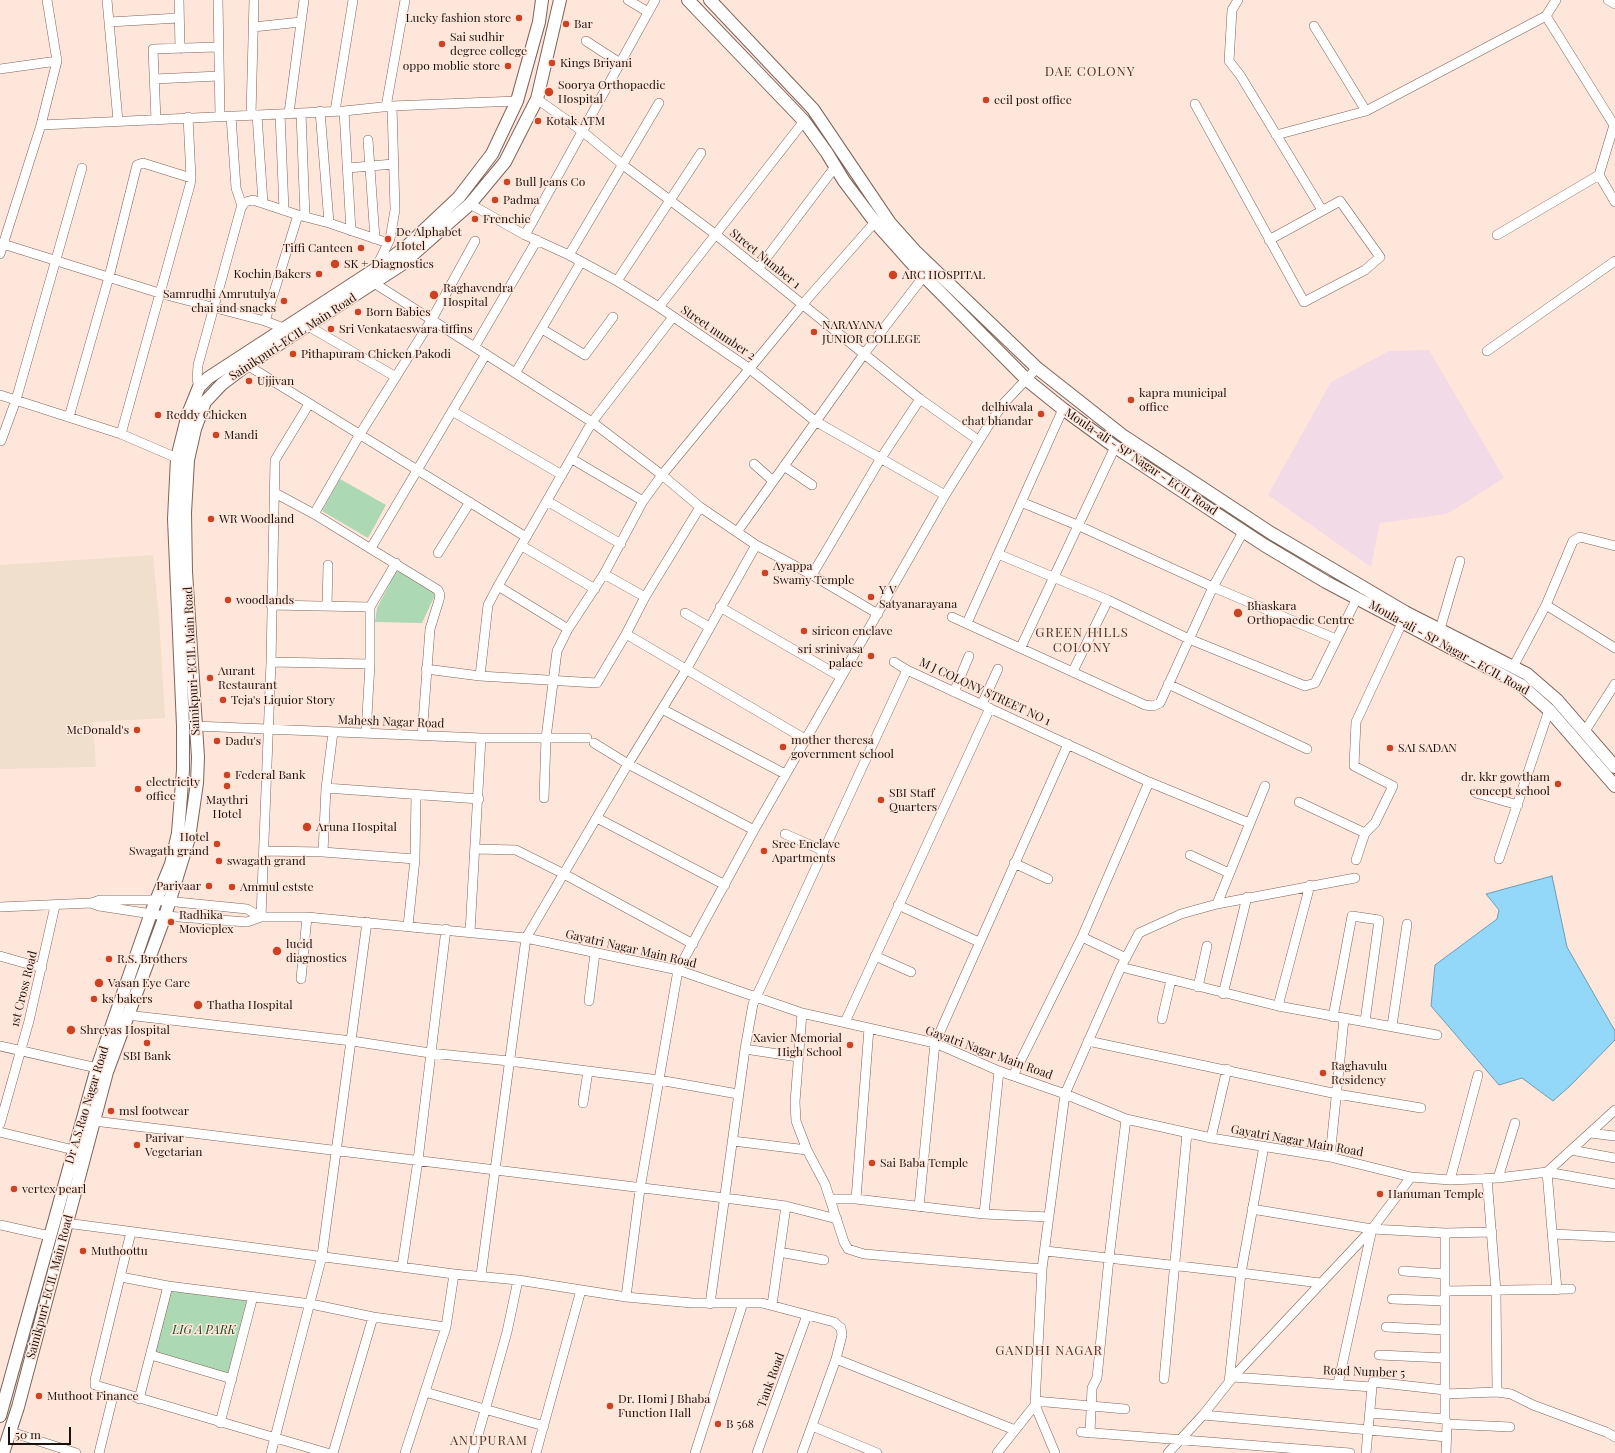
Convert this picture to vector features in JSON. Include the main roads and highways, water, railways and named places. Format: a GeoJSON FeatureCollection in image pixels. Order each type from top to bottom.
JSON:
{"type":"FeatureCollection","features":[{"type":"Feature","properties":{"kind":"main road","name":"Sainikpuri-ECIL Main Road"},"geometry":{"type":"LineString","coordinates":[[3,1453],[11,1432],[107,1072],[127,1014],[165,916],[168,901],[189,838],[197,783],[186,565],[185,513],[188,460],[195,429],[205,402],[222,384],[291,331],[407,246],[459,196],[492,154],[517,101],[539,22],[542,0]]}},
{"type":"Feature","properties":{"kind":"main road","name":"Sainikpuri-ECIL Main Road"},"geometry":{"type":"LineString","coordinates":[[151,913],[171,864],[178,833],[181,801],[183,726],[174,519],[177,458],[188,414],[199,387],[238,357],[291,331],[308,326],[374,284],[401,265],[470,204],[505,162],[537,99],[560,0]]}},
{"type":"Feature","properties":{"kind":"main road","name":"Moula-ali - SP Nagar - ECIL Road"},"geometry":{"type":"LineString","coordinates":[[688,0],[804,121],[844,181],[875,222],[924,276],[1027,380],[1063,409],[1115,447],[1243,532],[1326,582],[1521,685],[1549,710],[1615,786]]}},
{"type":"Feature","properties":{"kind":"main road","name":"Moula-ali - SP Nagar - ECIL Road"},"geometry":{"type":"LineString","coordinates":[[710,0],[813,110],[890,223],[915,251],[1037,368],[1122,435],[1255,522],[1405,612],[1513,667],[1537,682],[1557,700],[1615,767]]}},
{"type":"Feature","properties":{"kind":"main road","name":"Dr A.S.Rao Nagar Road"},"geometry":{"type":"LineString","coordinates":[[0,1416],[97,1068],[151,913]]}},
{"type":"Feature","properties":{"kind":"water"},"geometry":{"type":"Polygon","coordinates":[[[1552,876],[1567,947],[1615,1031],[1615,1040],[1570,1086],[1553,1101],[1522,1078],[1499,1085],[1431,1006],[1435,965],[1497,919],[1499,910],[1486,894],[1552,876]]]}},
{"type":"Feature","properties":{"kind":"place","name":"Lucky fashion store"},"geometry":{"type":"Point","coordinates":[519,18]}},
{"type":"Feature","properties":{"kind":"place","name":"Bar"},"geometry":{"type":"Point","coordinates":[566,24]}},
{"type":"Feature","properties":{"kind":"place","name":"Sai sudhir degree college"},"geometry":{"type":"Point","coordinates":[442,44]}},
{"type":"Feature","properties":{"kind":"place","name":"Kings Briyani"},"geometry":{"type":"Point","coordinates":[552,63]}},
{"type":"Feature","properties":{"kind":"place","name":"oppo moblie store"},"geometry":{"type":"Point","coordinates":[508,66]}},
{"type":"Feature","properties":{"kind":"place","name":"Soorya Orthopaedic Hospital"},"geometry":{"type":"Point","coordinates":[549,92]}},
{"type":"Feature","properties":{"kind":"place","name":"ecil post office"},"geometry":{"type":"Point","coordinates":[986,100]}},
{"type":"Feature","properties":{"kind":"place","name":"Kotak ATM"},"geometry":{"type":"Point","coordinates":[538,121]}},
{"type":"Feature","properties":{"kind":"place","name":"Bull Jeans Co"},"geometry":{"type":"Point","coordinates":[507,182]}},
{"type":"Feature","properties":{"kind":"place","name":"Padma"},"geometry":{"type":"Point","coordinates":[495,200]}},
{"type":"Feature","properties":{"kind":"place","name":"Frenchie"},"geometry":{"type":"Point","coordinates":[475,219]}},
{"type":"Feature","properties":{"kind":"place","name":"De Alphabet Hotel"},"geometry":{"type":"Point","coordinates":[388,239]}},
{"type":"Feature","properties":{"kind":"place","name":"Tiffi Canteen"},"geometry":{"type":"Point","coordinates":[361,248]}},
{"type":"Feature","properties":{"kind":"place","name":"SK + Diagnostics"},"geometry":{"type":"Point","coordinates":[335,264]}},
{"type":"Feature","properties":{"kind":"place","name":"Kochin Bakers"},"geometry":{"type":"Point","coordinates":[319,274]}},
{"type":"Feature","properties":{"kind":"place","name":"ARC HOSPITAL"},"geometry":{"type":"Point","coordinates":[893,275]}},
{"type":"Feature","properties":{"kind":"place","name":"Raghavendra Hospital"},"geometry":{"type":"Point","coordinates":[434,295]}},
{"type":"Feature","properties":{"kind":"place","name":"Samrudhi Amrutulya chai and snacks"},"geometry":{"type":"Point","coordinates":[284,301]}},
{"type":"Feature","properties":{"kind":"place","name":"Born Babies"},"geometry":{"type":"Point","coordinates":[358,312]}},
{"type":"Feature","properties":{"kind":"place","name":"Sri Venkataeswara tiffins"},"geometry":{"type":"Point","coordinates":[331,329]}},
{"type":"Feature","properties":{"kind":"place","name":"NARAYANA JUNIOR COLLEGE"},"geometry":{"type":"Point","coordinates":[814,332]}},
{"type":"Feature","properties":{"kind":"place","name":"Pithapuram Chicken Pakodi"},"geometry":{"type":"Point","coordinates":[293,354]}},
{"type":"Feature","properties":{"kind":"place","name":"Ujjivan"},"geometry":{"type":"Point","coordinates":[249,381]}},
{"type":"Feature","properties":{"kind":"place","name":"kapra municipal office"},"geometry":{"type":"Point","coordinates":[1131,400]}},
{"type":"Feature","properties":{"kind":"place","name":"delhiwala chat bhandar"},"geometry":{"type":"Point","coordinates":[1041,414]}},
{"type":"Feature","properties":{"kind":"place","name":"Reddy Chicken"},"geometry":{"type":"Point","coordinates":[158,415]}},
{"type":"Feature","properties":{"kind":"place","name":"Mandi"},"geometry":{"type":"Point","coordinates":[216,435]}},
{"type":"Feature","properties":{"kind":"place","name":"WR Woodland"},"geometry":{"type":"Point","coordinates":[211,519]}},
{"type":"Feature","properties":{"kind":"place","name":"Ayappa Swamy Temple"},"geometry":{"type":"Point","coordinates":[765,573]}},
{"type":"Feature","properties":{"kind":"place","name":"Y V Satyanarayana"},"geometry":{"type":"Point","coordinates":[871,597]}},
{"type":"Feature","properties":{"kind":"place","name":"woodlands"},"geometry":{"type":"Point","coordinates":[228,600]}},
{"type":"Feature","properties":{"kind":"place","name":"Bhaskara Orthopaedic Centre"},"geometry":{"type":"Point","coordinates":[1238,613]}},
{"type":"Feature","properties":{"kind":"place","name":"siricon enclave"},"geometry":{"type":"Point","coordinates":[804,631]}},
{"type":"Feature","properties":{"kind":"place","name":"sri srinivasa palace"},"geometry":{"type":"Point","coordinates":[871,656]}},
{"type":"Feature","properties":{"kind":"place","name":"Aurant Restaurant"},"geometry":{"type":"Point","coordinates":[210,678]}},
{"type":"Feature","properties":{"kind":"place","name":"Teja's Liquior Story"},"geometry":{"type":"Point","coordinates":[223,700]}},
{"type":"Feature","properties":{"kind":"place","name":"McDonald's"},"geometry":{"type":"Point","coordinates":[137,730]}},
{"type":"Feature","properties":{"kind":"place","name":"Dadu's"},"geometry":{"type":"Point","coordinates":[217,741]}},
{"type":"Feature","properties":{"kind":"place","name":"mother theresa government school"},"geometry":{"type":"Point","coordinates":[783,747]}},
{"type":"Feature","properties":{"kind":"place","name":"SAI SADAN"},"geometry":{"type":"Point","coordinates":[1390,748]}},
{"type":"Feature","properties":{"kind":"place","name":"Federal Bank"},"geometry":{"type":"Point","coordinates":[227,775]}},
{"type":"Feature","properties":{"kind":"place","name":"dr. kkr gowtham concept school"},"geometry":{"type":"Point","coordinates":[1558,784]}},
{"type":"Feature","properties":{"kind":"place","name":"Maythri Hotel"},"geometry":{"type":"Point","coordinates":[227,786]}},
{"type":"Feature","properties":{"kind":"place","name":"electricity office"},"geometry":{"type":"Point","coordinates":[138,789]}},
{"type":"Feature","properties":{"kind":"place","name":"SBI Staff Quarters"},"geometry":{"type":"Point","coordinates":[881,800]}},
{"type":"Feature","properties":{"kind":"place","name":"Aruna Hospital"},"geometry":{"type":"Point","coordinates":[307,827]}},
{"type":"Feature","properties":{"kind":"place","name":"Hotel Swagath grand"},"geometry":{"type":"Point","coordinates":[217,844]}},
{"type":"Feature","properties":{"kind":"place","name":"Sree Enclave Apartments"},"geometry":{"type":"Point","coordinates":[764,851]}},
{"type":"Feature","properties":{"kind":"place","name":"swagath grand"},"geometry":{"type":"Point","coordinates":[219,861]}},
{"type":"Feature","properties":{"kind":"place","name":"Parivaar"},"geometry":{"type":"Point","coordinates":[209,886]}},
{"type":"Feature","properties":{"kind":"place","name":"Ammul estste"},"geometry":{"type":"Point","coordinates":[232,887]}},
{"type":"Feature","properties":{"kind":"place","name":"Radhika Movieplex"},"geometry":{"type":"Point","coordinates":[171,922]}},
{"type":"Feature","properties":{"kind":"place","name":"lucid diagnostics"},"geometry":{"type":"Point","coordinates":[277,951]}},
{"type":"Feature","properties":{"kind":"place","name":"R.S. Brothers"},"geometry":{"type":"Point","coordinates":[109,959]}},
{"type":"Feature","properties":{"kind":"place","name":"Vasan Eye Care"},"geometry":{"type":"Point","coordinates":[99,983]}},
{"type":"Feature","properties":{"kind":"place","name":"ks bakers"},"geometry":{"type":"Point","coordinates":[94,999]}},
{"type":"Feature","properties":{"kind":"place","name":"Thatha Hospital"},"geometry":{"type":"Point","coordinates":[198,1005]}},
{"type":"Feature","properties":{"kind":"place","name":"Shreyas Hospital"},"geometry":{"type":"Point","coordinates":[71,1030]}},
{"type":"Feature","properties":{"kind":"place","name":"SBI Bank"},"geometry":{"type":"Point","coordinates":[147,1043]}},
{"type":"Feature","properties":{"kind":"place","name":"Xavier Memorial High School"},"geometry":{"type":"Point","coordinates":[850,1045]}},
{"type":"Feature","properties":{"kind":"place","name":"Raghavulu Residency"},"geometry":{"type":"Point","coordinates":[1323,1073]}},
{"type":"Feature","properties":{"kind":"place","name":"msl footwear"},"geometry":{"type":"Point","coordinates":[111,1111]}},
{"type":"Feature","properties":{"kind":"place","name":"Parivar Vegetarian"},"geometry":{"type":"Point","coordinates":[137,1145]}},
{"type":"Feature","properties":{"kind":"place","name":"Sai Baba Temple"},"geometry":{"type":"Point","coordinates":[872,1163]}},
{"type":"Feature","properties":{"kind":"place","name":"vertex pearl"},"geometry":{"type":"Point","coordinates":[14,1189]}},
{"type":"Feature","properties":{"kind":"place","name":"Hanuman Temple"},"geometry":{"type":"Point","coordinates":[1380,1194]}},
{"type":"Feature","properties":{"kind":"place","name":"Muthoottu"},"geometry":{"type":"Point","coordinates":[83,1251]}},
{"type":"Feature","properties":{"kind":"place","name":"Muthoot Finance"},"geometry":{"type":"Point","coordinates":[39,1396]}},
{"type":"Feature","properties":{"kind":"place","name":"Dr. Homi J Bhaba Function Hall"},"geometry":{"type":"Point","coordinates":[610,1406]}},
{"type":"Feature","properties":{"kind":"place","name":"B 568"},"geometry":{"type":"Point","coordinates":[718,1424]}},
{"type":"Feature","properties":{"kind":"district","name":"DAE COLONY"},"geometry":{"type":"Point","coordinates":[1090,72]}},
{"type":"Feature","properties":{"kind":"district","name":"GREEN HILLS COLONY"},"geometry":{"type":"Point","coordinates":[1082,640]}},
{"type":"Feature","properties":{"kind":"district","name":"GANDHI NAGAR"},"geometry":{"type":"Point","coordinates":[1049,1351]}},
{"type":"Feature","properties":{"kind":"district","name":"ANUPURAM"},"geometry":{"type":"Point","coordinates":[489,1441]}},
{"type":"Feature","properties":{"kind":"park label","name":"LIG A PARK"},"geometry":{"type":"Point","coordinates":[204,1330]}}]}
